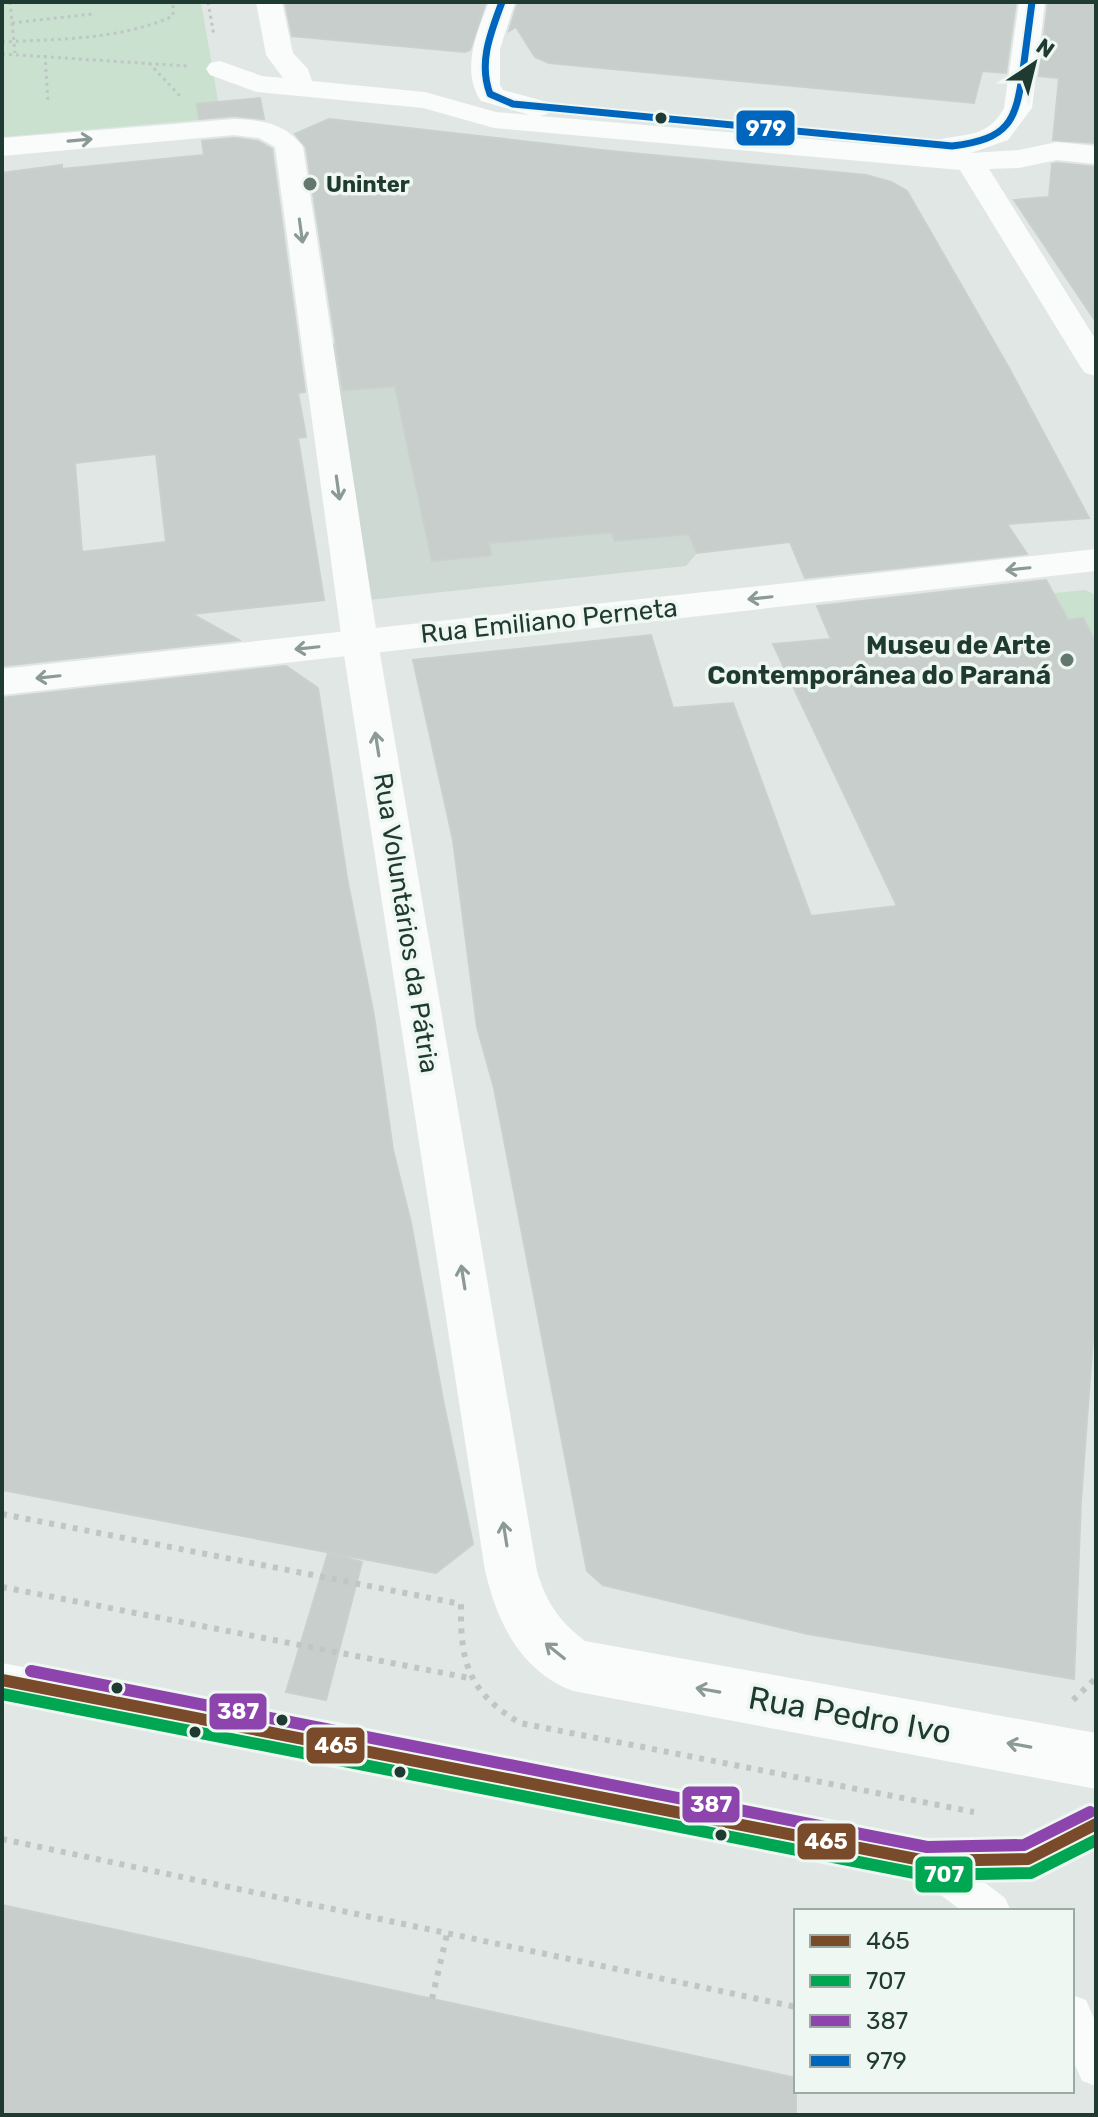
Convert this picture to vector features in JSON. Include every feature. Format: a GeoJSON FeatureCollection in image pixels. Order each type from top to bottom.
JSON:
{"type":"FeatureCollection","features":[{"type":"Feature","properties":{"kind":"street"},"geometry":{"type":"LineString","coordinates":[[269,2],[280,55],[294,69],[300,88]]}},
{"type":"Feature","properties":{"kind":"street"},"geometry":{"type":"LineString","coordinates":[[502,2],[484,68],[483,82],[491,95],[537,108],[952,146],[983,142],[1006,130],[1018,108],[1032,2]]}},
{"type":"Feature","properties":{"kind":"street"},"geometry":{"type":"LineString","coordinates":[[220,69],[250,83],[425,100],[494,120],[970,162],[1019,159],[1057,151],[1096,155]]}},
{"type":"Feature","properties":{"kind":"street","name":"Rua Voluntários da Pátria"},"geometry":{"type":"LineString","coordinates":[[2,147],[234,127],[275,133],[285,139],[289,147],[360,642],[511,1571],[520,1610],[548,1647],[573,1665],[604,1671]]}},
{"type":"Feature","properties":{"kind":"street"},"geometry":{"type":"LineString","coordinates":[[970,162],[1096,366]]}},
{"type":"Feature","properties":{"kind":"street","name":"Rua Emiliano Perneta"},"geometry":{"type":"LineString","coordinates":[[2,682],[1096,560]]}},
{"type":"Feature","properties":{"kind":"street","name":"Rua Pedro Ivo"},"geometry":{"type":"LineString","coordinates":[[604,1671],[1096,1761]]}},
{"type":"Feature","properties":{"kind":"lane"},"geometry":{"type":"LineString","coordinates":[[2,1680],[926,1861],[1028,1859],[1096,1824]]}},
{"type":"Feature","properties":{"kind":"lane"},"geometry":{"type":"LineString","coordinates":[[926,1861],[989,1909]]}},
{"type":"Feature","properties":{"kind":"lane"},"geometry":{"type":"LineString","coordinates":[[1074,2018],[1096,2067]]}},
{"type":"Feature","properties":{"kind":"path"},"geometry":{"type":"LineString","coordinates":[[10,2],[15,53]]}},
{"type":"Feature","properties":{"kind":"path"},"geometry":{"type":"LineString","coordinates":[[2,42],[112,32],[158,23],[173,16],[173,2]]}},
{"type":"Feature","properties":{"kind":"path"},"geometry":{"type":"LineString","coordinates":[[12,23],[92,14]]}},
{"type":"Feature","properties":{"kind":"path"},"geometry":{"type":"LineString","coordinates":[[2,54],[220,69]]}},
{"type":"Feature","properties":{"kind":"path"},"geometry":{"type":"LineString","coordinates":[[45,55],[48,103]]}},
{"type":"Feature","properties":{"kind":"path"},"geometry":{"type":"LineString","coordinates":[[149,63],[187,103]]}},
{"type":"Feature","properties":{"kind":"path"},"geometry":{"type":"LineString","coordinates":[[2,1514],[461,1604],[460,1642],[469,1678],[495,1710],[520,1723],[982,1814]]}},
{"type":"Feature","properties":{"kind":"path"},"geometry":{"type":"LineString","coordinates":[[2,1587],[469,1678]]}},
{"type":"Feature","properties":{"kind":"path"},"geometry":{"type":"LineString","coordinates":[[2,1839],[794,2007]]}},
{"type":"Feature","properties":{"kind":"path"},"geometry":{"type":"LineString","coordinates":[[432,1999],[447,1934]]}},
{"type":"Feature","properties":{"kind":"shaded area"},"geometry":{"type":"Polygon","coordinates":[[[417,336],[835,536],[697,553],[686,566],[368,600],[325,344],[417,336]]]}},
{"type":"Feature","properties":{"kind":"green space"},"geometry":{"type":"Polygon","coordinates":[[[2,2],[201,2],[221,118],[2,137],[2,2]]]}},
{"type":"Feature","properties":{"kind":"green space"},"geometry":{"type":"Polygon","coordinates":[[[1085,590],[1096,595],[1096,644],[1068,620],[1054,593],[1085,590]]]}},
{"type":"Feature","properties":{"kind":"building"},"geometry":{"type":"Polygon","coordinates":[[[285,2],[486,2],[470,50],[465,52],[292,36],[285,2]]]}},
{"type":"Feature","properties":{"kind":"building"},"geometry":{"type":"Polygon","coordinates":[[[518,2],[1016,2],[1006,73],[982,71],[974,103],[549,63],[535,57],[516,27],[509,31],[518,2]]]}},
{"type":"Feature","properties":{"kind":"building"},"geometry":{"type":"Polygon","coordinates":[[[1048,2],[1096,2],[1096,143],[1053,140],[1059,78],[1039,76],[1048,2]]]}},
{"type":"Feature","properties":{"kind":"building"},"geometry":{"type":"Polygon","coordinates":[[[260,98],[264,119],[234,116],[199,119],[197,104],[260,98]]]}},
{"type":"Feature","properties":{"kind":"building"},"geometry":{"type":"Polygon","coordinates":[[[329,119],[610,151],[866,175],[891,182],[907,191],[1009,368],[1089,518],[1007,524],[1027,554],[805,578],[790,542],[697,553],[689,534],[615,541],[612,532],[489,543],[491,555],[432,561],[395,386],[343,390],[306,147],[295,134],[329,119]]]}},
{"type":"Feature","properties":{"kind":"building"},"geometry":{"type":"Polygon","coordinates":[[[234,138],[258,141],[272,149],[305,392],[298,393],[306,437],[298,438],[324,600],[192,614],[239,640],[2,666],[2,173],[62,165],[62,169],[204,155],[202,141],[234,138]],[[156,454],[75,463],[82,552],[166,542],[156,454]]]}},
{"type":"Feature","properties":{"kind":"building"},"geometry":{"type":"Polygon","coordinates":[[[1052,164],[1096,167],[1096,322],[1014,200],[1049,197],[1052,164]]]}},
{"type":"Feature","properties":{"kind":"building"},"geometry":{"type":"Polygon","coordinates":[[[1046,580],[1068,620],[1083,618],[1096,644],[1096,1298],[1081,1501],[1074,1679],[808,1634],[603,1585],[587,1571],[494,1088],[477,1027],[453,840],[413,660],[651,635],[673,708],[733,703],[811,916],[897,906],[773,644],[831,639],[817,606],[1046,580]]]}},
{"type":"Feature","properties":{"kind":"building"},"geometry":{"type":"Polygon","coordinates":[[[286,666],[318,688],[347,878],[374,1016],[393,1150],[411,1223],[473,1544],[436,1573],[2,1490],[2,698],[286,666]]]}},
{"type":"Feature","properties":{"kind":"building"},"geometry":{"type":"Polygon","coordinates":[[[328,1553],[362,1562],[326,1700],[286,1692],[328,1553]]]}},
{"type":"Feature","properties":{"kind":"building"},"geometry":{"type":"Polygon","coordinates":[[[2,1905],[794,2078],[796,2093],[796,2115],[2,2115],[2,1905]]]}},
{"type":"Feature","properties":{"kind":"transit line","name":"979"},"geometry":{"type":"LineString","coordinates":[[502,2],[487,48],[486,83],[490,94],[513,104],[952,146],[973,143],[998,132],[1018,108],[1032,2]]}},
{"type":"Feature","properties":{"kind":"transit line","name":"387"},"geometry":{"type":"LineString","coordinates":[[31,1671],[927,1847],[1024,1845],[1090,1812]]}},
{"type":"Feature","properties":{"kind":"transit line","name":"465"},"geometry":{"type":"LineString","coordinates":[[2,1680],[926,1861],[1028,1859],[1096,1824]]}},
{"type":"Feature","properties":{"kind":"transit line","name":"707"},"geometry":{"type":"LineString","coordinates":[[2,1694],[925,1875],[1031,1873],[1096,1840]]}},
{"type":"Feature","properties":{"kind":"place","name":"Uninter"},"geometry":{"type":"Point","coordinates":[310,184]}},
{"type":"Feature","properties":{"kind":"place","name":"Museu de Arte Contemporânea do Paraná"},"geometry":{"type":"Point","coordinates":[1067,660]}}]}
